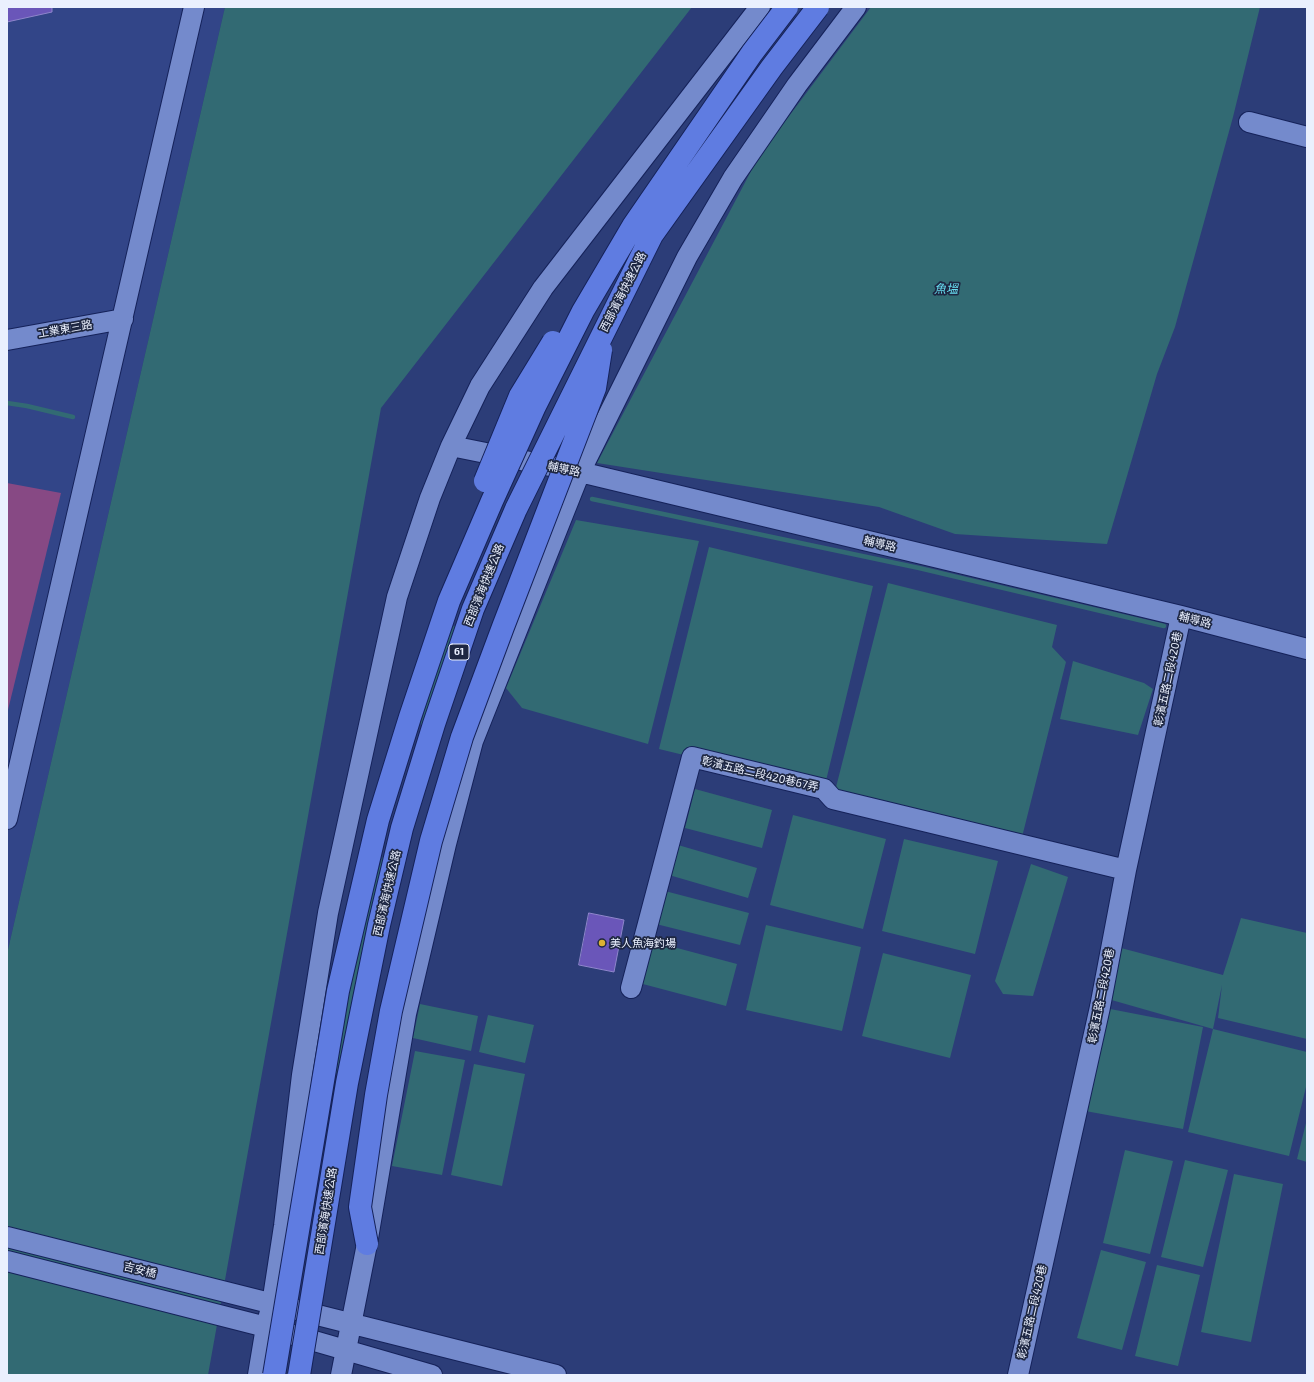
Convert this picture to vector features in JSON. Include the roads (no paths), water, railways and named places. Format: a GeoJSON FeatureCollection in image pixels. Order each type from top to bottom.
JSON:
{"type":"FeatureCollection","features":[{"type":"Feature","properties":{"kind":"highway","name":"西部濱海快速公路"},"geometry":{"type":"LineString","coordinates":[[274,1375],[338,990],[378,820],[410,717],[449,601],[535,406],[583,311],[633,226],[752,53],[787,7]]}},
{"type":"Feature","properties":{"kind":"highway","name":"西部濱海快速公路"},"geometry":{"type":"LineString","coordinates":[[298,1375],[347,1082],[379,925],[402,828],[434,724],[473,609],[516,509],[652,235],[772,67],[818,7]]}},
{"type":"Feature","properties":{"kind":"highway"},"geometry":{"type":"LineString","coordinates":[[284,1226],[297,1191],[303,1168],[328,995],[344,916],[367,819],[437,595],[520,396],[550,345],[583,311]]}},
{"type":"Feature","properties":{"kind":"highway"},"geometry":{"type":"LineString","coordinates":[[367,1244],[360,1207],[376,1095],[390,1011],[430,841],[462,737],[595,388],[604,330]]}},
{"type":"Feature","properties":{"kind":"street"},"geometry":{"type":"LineString","coordinates":[[7,819],[194,7]]}},
{"type":"Feature","properties":{"kind":"street"},"geometry":{"type":"LineString","coordinates":[[258,1375],[266,1327],[272,1304],[284,1226],[302,1076],[328,913],[398,596],[430,498],[451,446],[480,386],[543,288],[760,7]]}},
{"type":"Feature","properties":{"kind":"street"},"geometry":{"type":"LineString","coordinates":[[341,1375],[350,1323],[367,1244],[406,1014],[446,844],[473,741],[580,472],[687,257],[733,178],[797,85],[856,7]]}},
{"type":"Feature","properties":{"kind":"street"},"geometry":{"type":"LineString","coordinates":[[1249,122],[1307,137]]}},
{"type":"Feature","properties":{"kind":"street","name":"工業東三路"},"geometry":{"type":"LineString","coordinates":[[7,340],[122,319]]}},
{"type":"Feature","properties":{"kind":"street","name":"輔導路"},"geometry":{"type":"LineString","coordinates":[[451,446],[580,472],[1181,616],[1307,649]]}},
{"type":"Feature","properties":{"kind":"street","name":"彰濱五路二段420巷"},"geometry":{"type":"LineString","coordinates":[[1018,1375],[1100,1007],[1126,870],[1181,616]]}},
{"type":"Feature","properties":{"kind":"street","name":"彰濱五路二段420巷67弄"},"geometry":{"type":"LineString","coordinates":[[631,988],[692,758],[824,789],[833,798],[1126,870]]}},
{"type":"Feature","properties":{"kind":"street","name":"吉安橋"},"geometry":{"type":"LineString","coordinates":[[7,1237],[556,1375]]}},
{"type":"Feature","properties":{"kind":"street"},"geometry":{"type":"LineString","coordinates":[[7,1261],[266,1327],[432,1375]]}},
{"type":"Feature","properties":{"kind":"water"},"geometry":{"type":"Polygon","coordinates":[[[225,7],[692,7],[381,408],[208,1375],[7,1375],[7,954],[225,7]]]}},
{"type":"Feature","properties":{"kind":"water","name":"魚塭"},"geometry":{"type":"Polygon","coordinates":[[[871,7],[1260,7],[1233,117],[1175,327],[1157,374],[1107,544],[955,534],[879,507],[597,463],[759,156],[871,7]]]}},
{"type":"Feature","properties":{"kind":"water"},"geometry":{"type":"Polygon","coordinates":[[[576,520],[699,541],[648,744],[522,708],[506,688],[576,520]]]}},
{"type":"Feature","properties":{"kind":"water"},"geometry":{"type":"Polygon","coordinates":[[[709,547],[873,586],[824,789],[659,749],[709,547]]]}},
{"type":"Feature","properties":{"kind":"water"},"geometry":{"type":"Polygon","coordinates":[[[888,583],[1057,625],[1052,647],[1066,662],[1020,845],[833,799],[888,583]]]}},
{"type":"Feature","properties":{"kind":"water"},"geometry":{"type":"Polygon","coordinates":[[[1073,661],[1144,683],[1153,689],[1138,735],[1060,719],[1073,661]]]}},
{"type":"Feature","properties":{"kind":"water"},"geometry":{"type":"Polygon","coordinates":[[[695,789],[772,810],[762,848],[685,828],[695,789]]]}},
{"type":"Feature","properties":{"kind":"water"},"geometry":{"type":"Polygon","coordinates":[[[793,815],[886,839],[863,929],[770,905],[793,815]]]}},
{"type":"Feature","properties":{"kind":"water"},"geometry":{"type":"Polygon","coordinates":[[[904,839],[998,861],[975,954],[882,931],[904,839]]]}},
{"type":"Feature","properties":{"kind":"water"},"geometry":{"type":"Polygon","coordinates":[[[678,845],[757,868],[748,898],[669,875],[678,845]]]}},
{"type":"Feature","properties":{"kind":"water"},"geometry":{"type":"Polygon","coordinates":[[[1031,864],[1068,877],[1033,996],[1003,994],[995,981],[1031,864]]]}},
{"type":"Feature","properties":{"kind":"water"},"geometry":{"type":"Polygon","coordinates":[[[665,891],[749,913],[740,945],[656,924],[665,891]]]}},
{"type":"Feature","properties":{"kind":"water"},"geometry":{"type":"Polygon","coordinates":[[[1241,918],[1307,933],[1307,1039],[1218,1018],[1222,985],[1213,1029],[1108,999],[1121,948],[1223,975],[1241,918]]]}},
{"type":"Feature","properties":{"kind":"water"},"geometry":{"type":"Polygon","coordinates":[[[766,925],[861,947],[842,1031],[746,1010],[766,925]]]}},
{"type":"Feature","properties":{"kind":"water"},"geometry":{"type":"Polygon","coordinates":[[[651,941],[737,964],[726,1006],[639,983],[651,941]]]}},
{"type":"Feature","properties":{"kind":"water"},"geometry":{"type":"Polygon","coordinates":[[[883,953],[971,975],[950,1058],[862,1036],[883,953]]]}},
{"type":"Feature","properties":{"kind":"water"},"geometry":{"type":"Polygon","coordinates":[[[420,1004],[478,1016],[471,1051],[413,1038],[420,1004]]]}},
{"type":"Feature","properties":{"kind":"water"},"geometry":{"type":"Polygon","coordinates":[[[1100,1007],[1203,1027],[1183,1129],[1080,1110],[1100,1007]]]}},
{"type":"Feature","properties":{"kind":"water"},"geometry":{"type":"Polygon","coordinates":[[[488,1015],[534,1025],[525,1063],[479,1052],[488,1015]]]}},
{"type":"Feature","properties":{"kind":"water"},"geometry":{"type":"Polygon","coordinates":[[[1213,1029],[1307,1052],[1307,1083],[1289,1156],[1188,1132],[1213,1029]]]}},
{"type":"Feature","properties":{"kind":"water"},"geometry":{"type":"Polygon","coordinates":[[[415,1051],[465,1060],[442,1175],[392,1166],[415,1051]]]}},
{"type":"Feature","properties":{"kind":"water"},"geometry":{"type":"Polygon","coordinates":[[[474,1064],[525,1074],[502,1186],[451,1175],[474,1064]]]}},
{"type":"Feature","properties":{"kind":"water"},"geometry":{"type":"Polygon","coordinates":[[[1307,1119],[1307,1162],[1297,1159],[1307,1119]]]}},
{"type":"Feature","properties":{"kind":"water"},"geometry":{"type":"Polygon","coordinates":[[[1125,1150],[1173,1161],[1150,1254],[1103,1243],[1125,1150]]]}},
{"type":"Feature","properties":{"kind":"water"},"geometry":{"type":"Polygon","coordinates":[[[1185,1160],[1228,1170],[1203,1267],[1161,1257],[1185,1160]]]}},
{"type":"Feature","properties":{"kind":"water"},"geometry":{"type":"Polygon","coordinates":[[[1234,1174],[1283,1184],[1251,1342],[1201,1332],[1234,1174]]]}},
{"type":"Feature","properties":{"kind":"water"},"geometry":{"type":"Polygon","coordinates":[[[1101,1250],[1146,1262],[1122,1350],[1077,1338],[1101,1250]]]}},
{"type":"Feature","properties":{"kind":"water"},"geometry":{"type":"Polygon","coordinates":[[[1157,1265],[1200,1275],[1178,1366],[1135,1356],[1157,1265]]]}},
{"type":"Feature","properties":{"kind":"waterway"},"geometry":{"type":"LineString","coordinates":[[7,403],[27,406],[73,417]]}},
{"type":"Feature","properties":{"kind":"waterway"},"geometry":{"type":"LineString","coordinates":[[592,499],[919,568],[1164,626]]}},
{"type":"Feature","properties":{"kind":"waterway"},"geometry":{"type":"LineString","coordinates":[[423,724],[440,665],[455,628]]}},
{"type":"Feature","properties":{"kind":"waterway"},"geometry":{"type":"LineString","coordinates":[[335,1072],[367,917],[384,859]]}},
{"type":"Feature","properties":{"kind":"place","name":"美人魚海釣場"},"geometry":{"type":"Point","coordinates":[602,943]}}]}
